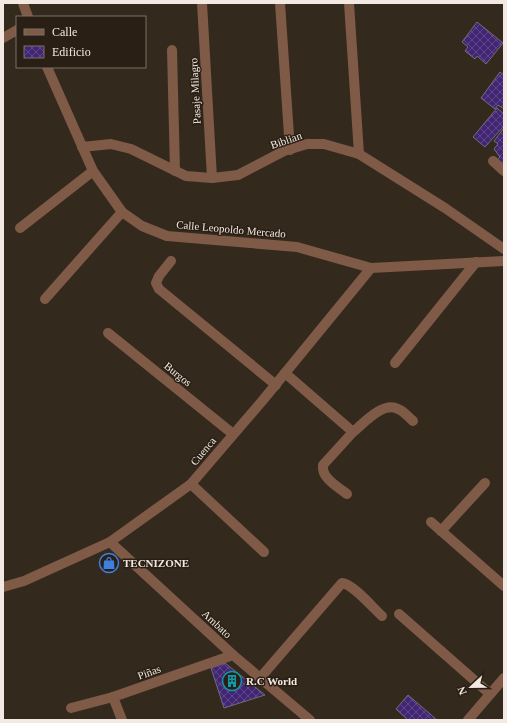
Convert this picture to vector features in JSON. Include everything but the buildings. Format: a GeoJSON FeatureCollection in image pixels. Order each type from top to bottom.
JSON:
{"type":"FeatureCollection","features":[{"type":"Feature","properties":{"kind":"street"},"geometry":{"type":"LineString","coordinates":[[23,3],[28,16]]}},
{"type":"Feature","properties":{"kind":"street","name":"Pasaje Milagro"},"geometry":{"type":"LineString","coordinates":[[202,3],[212,178]]}},
{"type":"Feature","properties":{"kind":"street"},"geometry":{"type":"LineString","coordinates":[[280,3],[290,150]]}},
{"type":"Feature","properties":{"kind":"street"},"geometry":{"type":"LineString","coordinates":[[349,3],[359,154]]}},
{"type":"Feature","properties":{"kind":"street"},"geometry":{"type":"LineString","coordinates":[[3,38],[16,31]]}},
{"type":"Feature","properties":{"kind":"street"},"geometry":{"type":"LineString","coordinates":[[172,50],[175,171]]}},
{"type":"Feature","properties":{"kind":"street","name":"Calle Leopoldo Mercado"},"geometry":{"type":"LineString","coordinates":[[47,68],[93,171],[122,212],[142,226],[167,236],[297,247],[371,268],[504,261]]}},
{"type":"Feature","properties":{"kind":"street","name":"Biblian"},"geometry":{"type":"LineString","coordinates":[[82,147],[111,144],[131,149],[186,176],[212,178],[238,175],[284,150],[290,150],[307,144],[324,144],[359,154],[445,208],[504,249]]}},
{"type":"Feature","properties":{"kind":"street"},"geometry":{"type":"LineString","coordinates":[[493,161],[504,171]]}},
{"type":"Feature","properties":{"kind":"street"},"geometry":{"type":"LineString","coordinates":[[20,228],[93,171]]}},
{"type":"Feature","properties":{"kind":"street"},"geometry":{"type":"LineString","coordinates":[[45,299],[122,212]]}},
{"type":"Feature","properties":{"kind":"street"},"geometry":{"type":"LineString","coordinates":[[171,261],[159,276],[156,283],[159,289],[276,385]]}},
{"type":"Feature","properties":{"kind":"street"},"geometry":{"type":"LineString","coordinates":[[396,363],[476,262]]}},
{"type":"Feature","properties":{"kind":"street","name":"Cuenca"},"geometry":{"type":"LineString","coordinates":[[3,587],[24,581],[110,542],[191,484],[276,385],[371,268]]}},
{"type":"Feature","properties":{"kind":"street","name":"Burgos"},"geometry":{"type":"LineString","coordinates":[[108,333],[233,434]]}},
{"type":"Feature","properties":{"kind":"street"},"geometry":{"type":"LineString","coordinates":[[285,373],[353,432]]}},
{"type":"Feature","properties":{"kind":"street"},"geometry":{"type":"LineString","coordinates":[[347,494],[325,476],[322,471],[323,465],[353,432],[382,409],[391,407],[399,409],[413,421]]}},
{"type":"Feature","properties":{"kind":"street"},"geometry":{"type":"LineString","coordinates":[[441,531],[485,483]]}},
{"type":"Feature","properties":{"kind":"street"},"geometry":{"type":"LineString","coordinates":[[191,484],[264,552]]}},
{"type":"Feature","properties":{"kind":"street"},"geometry":{"type":"LineString","coordinates":[[431,522],[503,585]]}},
{"type":"Feature","properties":{"kind":"street","name":"Ambato"},"geometry":{"type":"LineString","coordinates":[[110,542],[233,655],[310,720]]}},
{"type":"Feature","properties":{"kind":"street"},"geometry":{"type":"LineString","coordinates":[[260,678],[342,583],[346,583],[382,616]]}},
{"type":"Feature","properties":{"kind":"street"},"geometry":{"type":"LineString","coordinates":[[399,614],[490,694]]}},
{"type":"Feature","properties":{"kind":"street","name":"Piñas"},"geometry":{"type":"LineString","coordinates":[[71,708],[113,697],[233,655]]}},
{"type":"Feature","properties":{"kind":"street"},"geometry":{"type":"LineString","coordinates":[[468,720],[504,678]]}},
{"type":"Feature","properties":{"kind":"street"},"geometry":{"type":"LineString","coordinates":[[113,697],[122,720]]}},
{"type":"Feature","properties":{"kind":"place","name":"TECNIZONE"},"geometry":{"type":"Point","coordinates":[109,563]}},
{"type":"Feature","properties":{"kind":"place","name":"R.C World"},"geometry":{"type":"Point","coordinates":[232,681]}}]}
